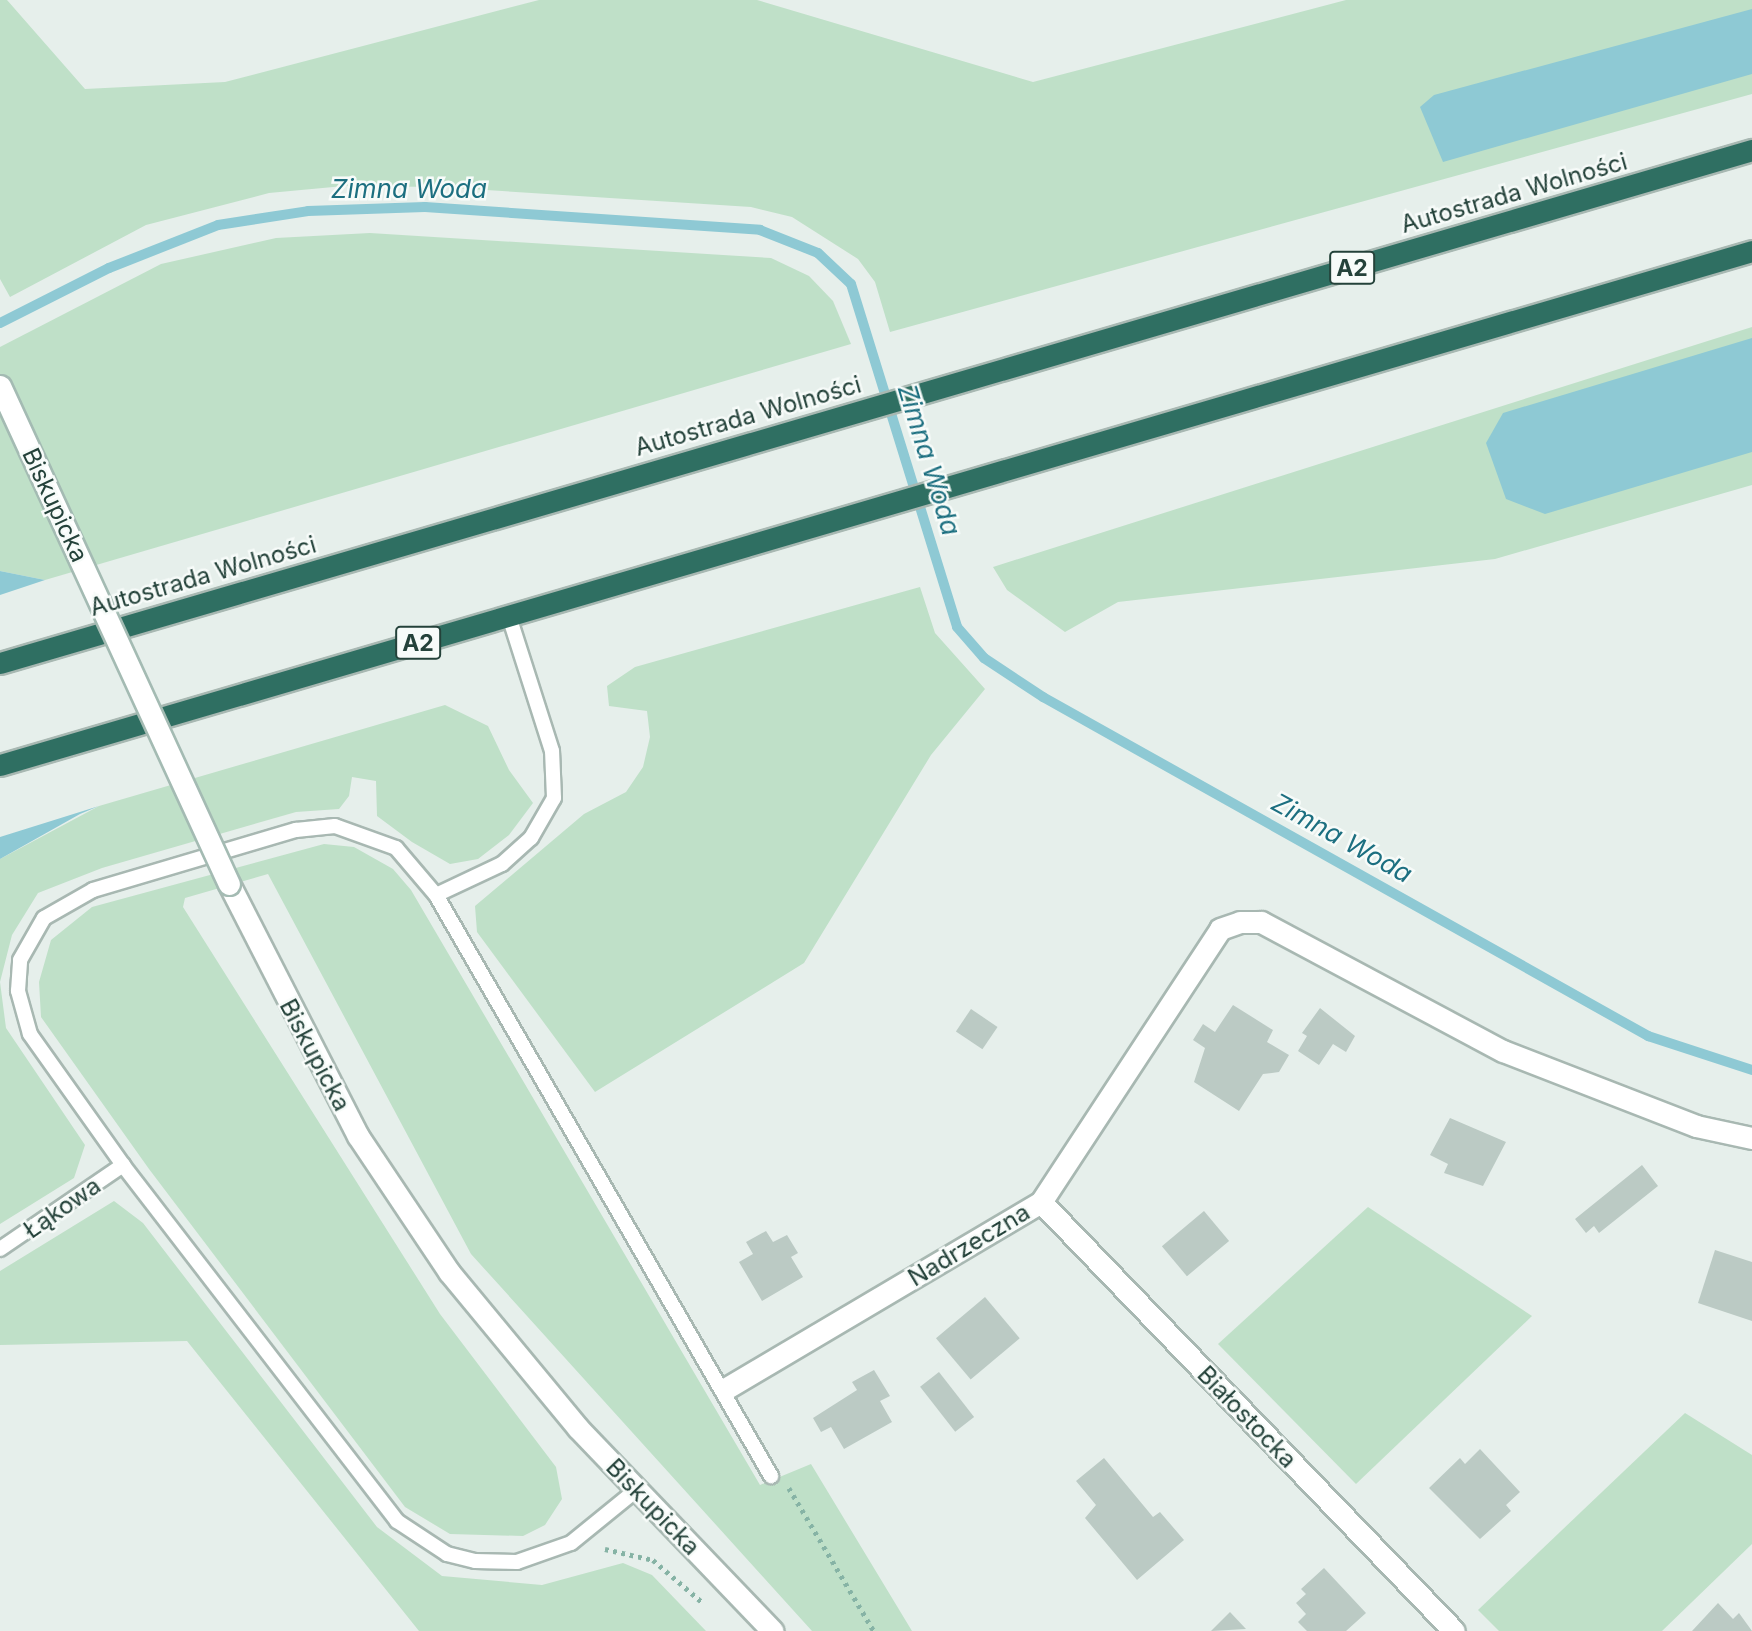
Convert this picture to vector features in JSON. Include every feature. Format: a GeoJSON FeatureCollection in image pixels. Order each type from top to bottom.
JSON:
{"type":"FeatureCollection","features":[{"type":"Feature","properties":{"kind":"highway","name":"Autostrada Wolności"},"geometry":{"type":"LineString","coordinates":[[0,663],[1752,150]]}},
{"type":"Feature","properties":{"kind":"highway","name":"A2"},"geometry":{"type":"LineString","coordinates":[[0,765],[1752,251]]}},
{"type":"Feature","properties":{"kind":"street","name":"Biskupicka"},"geometry":{"type":"LineString","coordinates":[[0,386],[229,884],[358,1136],[449,1272],[635,1490],[773,1631]]}},
{"type":"Feature","properties":{"kind":"street","name":"Nadrzeczna"},"geometry":{"type":"LineString","coordinates":[[725,1389],[1041,1202],[1220,929],[1261,922],[1503,1051],[1696,1126],[1752,1138]]}},
{"type":"Feature","properties":{"kind":"street","name":"Białostocka"},"geometry":{"type":"LineString","coordinates":[[1041,1202],[1454,1631]]}},
{"type":"Feature","properties":{"kind":"lane"},"geometry":{"type":"LineString","coordinates":[[436,895],[502,864],[531,838],[554,798],[552,751],[509,617]]}},
{"type":"Feature","properties":{"kind":"lane"},"geometry":{"type":"LineString","coordinates":[[635,1490],[589,1531],[533,1559],[475,1562],[420,1540],[366,1485],[123,1165],[30,1034],[18,991],[20,960],[44,918],[93,890],[296,830],[335,826],[396,848],[436,895],[725,1389],[771,1476]]}},
{"type":"Feature","properties":{"kind":"lane","name":"Łąkowa"},"geometry":{"type":"LineString","coordinates":[[0,1249],[123,1165]]}},
{"type":"Feature","properties":{"kind":"path"},"geometry":{"type":"LineString","coordinates":[[771,1476],[782,1476],[874,1631]]}},
{"type":"Feature","properties":{"kind":"path"},"geometry":{"type":"LineString","coordinates":[[605,1549],[653,1560],[674,1576]]}},
{"type":"Feature","properties":{"kind":"green space"},"geometry":{"type":"Polygon","coordinates":[[[0,0],[7,0],[85,89],[225,82],[539,0],[757,0],[1033,82],[1346,0],[1752,0],[1752,94],[890,332],[875,282],[858,259],[792,217],[751,207],[439,187],[344,186],[269,193],[146,225],[10,297],[0,279],[0,0]]]}},
{"type":"Feature","properties":{"kind":"green space"},"geometry":{"type":"Polygon","coordinates":[[[370,233],[771,258],[809,276],[833,301],[851,344],[45,580],[0,571],[0,347],[161,264],[276,238],[370,233]]]}},
{"type":"Feature","properties":{"kind":"green space"},"geometry":{"type":"Polygon","coordinates":[[[1752,327],[1752,485],[1495,559],[1118,602],[1065,632],[1007,590],[993,567],[1752,327]]]}},
{"type":"Feature","properties":{"kind":"green space"},"geometry":{"type":"Polygon","coordinates":[[[920,587],[935,633],[985,689],[931,755],[804,963],[595,1092],[477,932],[475,906],[584,814],[626,792],[643,767],[650,737],[647,711],[609,706],[607,686],[635,667],[920,587]]]}},
{"type":"Feature","properties":{"kind":"green space"},"geometry":{"type":"Polygon","coordinates":[[[445,705],[488,726],[509,770],[533,803],[509,835],[478,859],[450,864],[412,842],[377,816],[376,781],[352,777],[349,796],[339,809],[296,812],[102,868],[38,893],[12,935],[0,982],[0,859],[99,806],[445,705]]]}},
{"type":"Feature","properties":{"kind":"green space"},"geometry":{"type":"Polygon","coordinates":[[[324,844],[354,847],[393,869],[411,890],[760,1485],[811,1464],[912,1631],[812,1631],[471,1254],[268,874],[185,898],[183,907],[440,1314],[556,1467],[562,1499],[545,1525],[523,1536],[450,1534],[405,1507],[149,1169],[41,1017],[39,982],[51,940],[92,907],[324,844]]]}},
{"type":"Feature","properties":{"kind":"green space"},"geometry":{"type":"Polygon","coordinates":[[[0,982],[6,1028],[85,1145],[74,1178],[0,1224],[0,982]]]}},
{"type":"Feature","properties":{"kind":"green space"},"geometry":{"type":"Polygon","coordinates":[[[114,1201],[143,1223],[377,1527],[442,1576],[542,1585],[623,1563],[652,1575],[706,1631],[419,1631],[187,1341],[0,1345],[0,1271],[114,1201]]]}},
{"type":"Feature","properties":{"kind":"green space"},"geometry":{"type":"Polygon","coordinates":[[[1368,1207],[1532,1316],[1356,1484],[1218,1344],[1368,1207]]]}},
{"type":"Feature","properties":{"kind":"green space"},"geometry":{"type":"Polygon","coordinates":[[[1685,1413],[1752,1455],[1752,1544],[1662,1631],[1499,1631],[1478,1610],[1685,1413]]]}},
{"type":"Feature","properties":{"kind":"water"},"geometry":{"type":"Polygon","coordinates":[[[1752,9],[1752,74],[1443,162],[1420,107],[1434,95],[1752,9]]]}},
{"type":"Feature","properties":{"kind":"water"},"geometry":{"type":"Polygon","coordinates":[[[1752,338],[1752,452],[1545,514],[1506,499],[1486,443],[1503,413],[1752,338]]]}},
{"type":"Feature","properties":{"kind":"water"},"geometry":{"type":"Polygon","coordinates":[[[0,571],[45,580],[0,595],[0,571]]]}},
{"type":"Feature","properties":{"kind":"water"},"geometry":{"type":"Polygon","coordinates":[[[99,806],[80,814],[0,859],[0,837],[99,806]]]}},
{"type":"Feature","properties":{"kind":"building"},"geometry":{"type":"Polygon","coordinates":[[[1233,1005],[1273,1030],[1267,1042],[1289,1055],[1279,1072],[1263,1074],[1239,1111],[1194,1082],[1205,1048],[1193,1040],[1203,1024],[1215,1032],[1233,1005]]]}},
{"type":"Feature","properties":{"kind":"building"},"geometry":{"type":"Polygon","coordinates":[[[1320,1008],[1355,1036],[1346,1052],[1333,1044],[1319,1065],[1298,1051],[1307,1036],[1302,1033],[1320,1008]]]}},
{"type":"Feature","properties":{"kind":"building"},"geometry":{"type":"Polygon","coordinates":[[[971,1009],[998,1027],[982,1049],[956,1031],[971,1009]]]}},
{"type":"Feature","properties":{"kind":"building"},"geometry":{"type":"Polygon","coordinates":[[[1450,1118],[1506,1142],[1483,1186],[1444,1173],[1448,1164],[1430,1155],[1450,1118]]]}},
{"type":"Feature","properties":{"kind":"building"},"geometry":{"type":"Polygon","coordinates":[[[1642,1165],[1658,1186],[1599,1233],[1594,1226],[1586,1233],[1575,1219],[1642,1165]]]}},
{"type":"Feature","properties":{"kind":"building"},"geometry":{"type":"Polygon","coordinates":[[[1204,1211],[1229,1241],[1187,1276],[1162,1246],[1204,1211]]]}},
{"type":"Feature","properties":{"kind":"building"},"geometry":{"type":"Polygon","coordinates":[[[766,1231],[773,1242],[787,1235],[798,1253],[791,1257],[803,1277],[762,1301],[739,1262],[753,1254],[746,1242],[766,1231]]]}},
{"type":"Feature","properties":{"kind":"building"},"geometry":{"type":"Polygon","coordinates":[[[1715,1250],[1752,1262],[1752,1321],[1698,1303],[1715,1250]]]}},
{"type":"Feature","properties":{"kind":"building"},"geometry":{"type":"Polygon","coordinates":[[[985,1297],[1020,1338],[971,1380],[936,1338],[985,1297]]]}},
{"type":"Feature","properties":{"kind":"building"},"geometry":{"type":"Polygon","coordinates":[[[874,1370],[890,1396],[880,1401],[892,1422],[844,1449],[831,1427],[821,1432],[813,1418],[857,1390],[852,1382],[874,1370]]]}},
{"type":"Feature","properties":{"kind":"building"},"geometry":{"type":"Polygon","coordinates":[[[939,1372],[974,1417],[955,1432],[920,1387],[939,1372]]]}},
{"type":"Feature","properties":{"kind":"building"},"geometry":{"type":"Polygon","coordinates":[[[1480,1449],[1520,1492],[1506,1505],[1511,1511],[1480,1539],[1429,1488],[1460,1458],[1465,1464],[1480,1449]]]}},
{"type":"Feature","properties":{"kind":"building"},"geometry":{"type":"Polygon","coordinates":[[[1104,1458],[1153,1517],[1160,1512],[1184,1540],[1137,1580],[1085,1518],[1096,1505],[1076,1481],[1104,1458]]]}},
{"type":"Feature","properties":{"kind":"building"},"geometry":{"type":"Polygon","coordinates":[[[1324,1568],[1366,1613],[1346,1631],[1307,1631],[1298,1622],[1306,1614],[1296,1603],[1306,1594],[1301,1589],[1324,1568]]]}},
{"type":"Feature","properties":{"kind":"building"},"geometry":{"type":"Polygon","coordinates":[[[1718,1603],[1733,1619],[1739,1613],[1752,1631],[1692,1631],[1718,1603]]]}},
{"type":"Feature","properties":{"kind":"building"},"geometry":{"type":"Polygon","coordinates":[[[1230,1612],[1246,1629],[1211,1631],[1230,1612]]]}},
{"type":"Feature","properties":{"kind":"waterway","name":"Zimna Woda"},"geometry":{"type":"LineString","coordinates":[[0,323],[109,268],[218,225],[308,211],[425,207],[760,230],[818,253],[851,284],[957,627],[984,658],[1043,697],[1648,1036],[1752,1070]]}}]}
